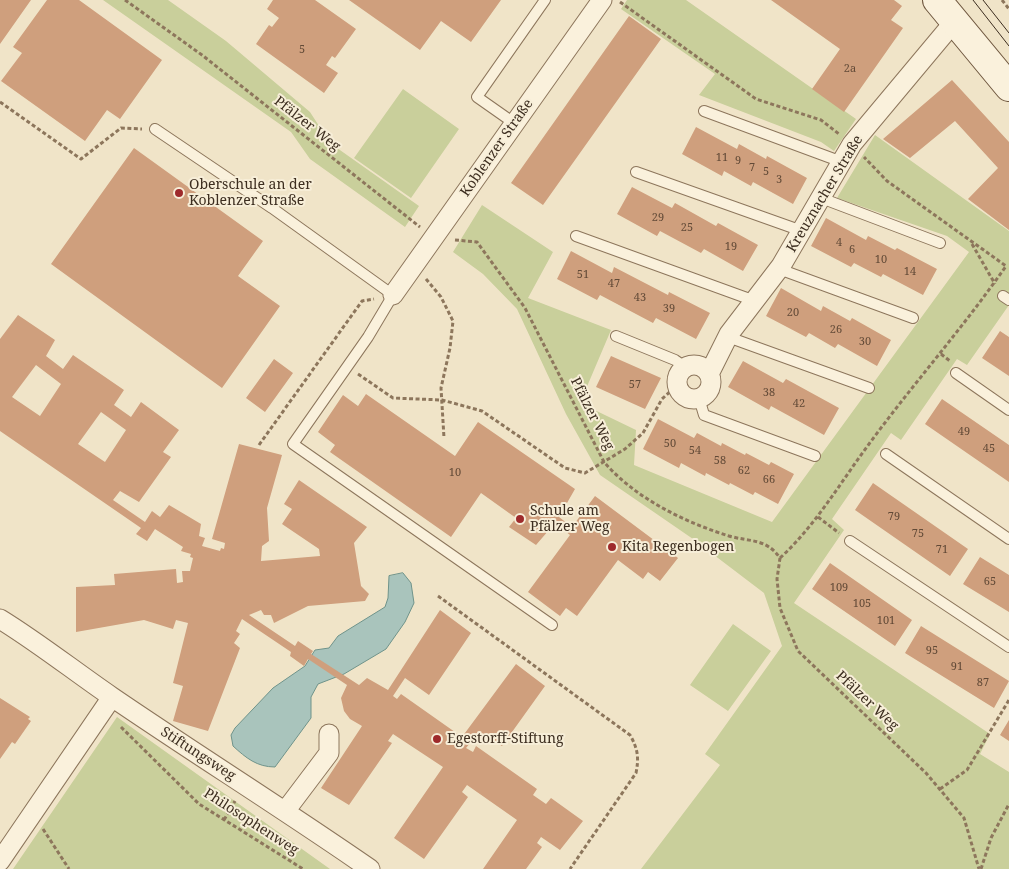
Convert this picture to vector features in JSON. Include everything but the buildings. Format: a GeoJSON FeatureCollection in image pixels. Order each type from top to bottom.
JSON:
{"type":"FeatureCollection","features":[{"type":"Feature","properties":{"kind":"street","name":"Koblenzer Straße"},"geometry":{"type":"LineString","coordinates":[[393,295],[602,0]]}},
{"type":"Feature","properties":{"kind":"street"},"geometry":{"type":"LineString","coordinates":[[937,0],[1009,87]]}},
{"type":"Feature","properties":{"kind":"street","name":"Kreuznacher Straße"},"geometry":{"type":"LineString","coordinates":[[699,398],[707,393],[711,384],[709,374],[728,337],[779,269],[852,144],[954,22]]}},
{"type":"Feature","properties":{"kind":"street"},"geometry":{"type":"LineString","coordinates":[[699,398],[689,398],[682,393],[677,385],[678,375],[685,367],[694,364],[703,367],[709,374]]}},
{"type":"Feature","properties":{"kind":"street","name":"Stiftungsweg"},"geometry":{"type":"LineString","coordinates":[[0,619],[34,640],[107,703],[286,810],[370,869]]}},
{"type":"Feature","properties":{"kind":"street"},"geometry":{"type":"LineString","coordinates":[[0,861],[107,703]]}},
{"type":"Feature","properties":{"kind":"street"},"geometry":{"type":"LineString","coordinates":[[286,810],[329,753],[329,734]]}},
{"type":"Feature","properties":{"kind":"lane"},"geometry":{"type":"LineString","coordinates":[[514,123],[477,97],[546,0]]}},
{"type":"Feature","properties":{"kind":"lane"},"geometry":{"type":"LineString","coordinates":[[704,111],[842,162]]}},
{"type":"Feature","properties":{"kind":"lane"},"geometry":{"type":"LineString","coordinates":[[155,129],[272,208],[393,295],[347,367],[293,444],[552,625]]}},
{"type":"Feature","properties":{"kind":"lane"},"geometry":{"type":"LineString","coordinates":[[636,172],[802,231]]}},
{"type":"Feature","properties":{"kind":"lane"},"geometry":{"type":"LineString","coordinates":[[821,198],[940,244]]}},
{"type":"Feature","properties":{"kind":"lane"},"geometry":{"type":"LineString","coordinates":[[576,236],[755,301]]}},
{"type":"Feature","properties":{"kind":"lane"},"geometry":{"type":"LineString","coordinates":[[779,269],[913,318]]}},
{"type":"Feature","properties":{"kind":"lane"},"geometry":{"type":"LineString","coordinates":[[616,336],[675,360],[685,367]]}},
{"type":"Feature","properties":{"kind":"lane"},"geometry":{"type":"LineString","coordinates":[[728,337],[869,388]]}},
{"type":"Feature","properties":{"kind":"lane"},"geometry":{"type":"LineString","coordinates":[[956,373],[1009,410]]}},
{"type":"Feature","properties":{"kind":"lane"},"geometry":{"type":"LineString","coordinates":[[699,398],[704,414],[815,456]]}},
{"type":"Feature","properties":{"kind":"lane"},"geometry":{"type":"LineString","coordinates":[[886,454],[1009,539]]}},
{"type":"Feature","properties":{"kind":"lane"},"geometry":{"type":"LineString","coordinates":[[850,541],[1009,647]]}},
{"type":"Feature","properties":{"kind":"path","name":"Pfälzer Weg"},"geometry":{"type":"LineString","coordinates":[[125,0],[202,55],[434,238],[477,242],[525,308],[604,462],[619,479],[672,512],[730,536],[754,540],[773,548],[780,558],[776,579],[780,608],[798,652],[926,772],[964,818],[980,869]]}},
{"type":"Feature","properties":{"kind":"path"},"geometry":{"type":"LineString","coordinates":[[618,0],[756,99],[821,120],[852,144],[887,181],[1007,267],[869,444],[818,517],[780,558]]}},
{"type":"Feature","properties":{"kind":"path"},"geometry":{"type":"LineString","coordinates":[[1002,0],[1009,9]]}},
{"type":"Feature","properties":{"kind":"path"},"geometry":{"type":"LineString","coordinates":[[0,102],[81,159],[121,128],[155,129]]}},
{"type":"Feature","properties":{"kind":"path"},"geometry":{"type":"LineString","coordinates":[[972,243],[994,283],[1006,298]]}},
{"type":"Feature","properties":{"kind":"path"},"geometry":{"type":"LineString","coordinates":[[415,264],[441,297],[453,321],[450,348],[441,388],[444,438]]}},
{"type":"Feature","properties":{"kind":"path"},"geometry":{"type":"LineString","coordinates":[[259,445],[362,301],[393,295]]}},
{"type":"Feature","properties":{"kind":"path"},"geometry":{"type":"LineString","coordinates":[[347,367],[393,398],[442,400],[482,411],[565,468],[585,473],[625,449],[643,433],[662,399],[677,385]]}},
{"type":"Feature","properties":{"kind":"path"},"geometry":{"type":"LineString","coordinates":[[818,517],[850,541]]}},
{"type":"Feature","properties":{"kind":"path"},"geometry":{"type":"LineString","coordinates":[[438,596],[630,735],[636,746],[639,758],[636,773],[570,869]]}},
{"type":"Feature","properties":{"kind":"path"},"geometry":{"type":"LineString","coordinates":[[940,789],[967,770],[1009,700]]}},
{"type":"Feature","properties":{"kind":"path","name":"Philosophenweg"},"geometry":{"type":"LineString","coordinates":[[107,703],[199,804],[303,869]]}},
{"type":"Feature","properties":{"kind":"path"},"geometry":{"type":"LineString","coordinates":[[980,869],[991,838],[1009,804]]}},
{"type":"Feature","properties":{"kind":"path"},"geometry":{"type":"LineString","coordinates":[[33,813],[69,869]]}},
{"type":"Feature","properties":{"kind":"green space"},"geometry":{"type":"Polygon","coordinates":[[[103,0],[168,0],[226,41],[310,112],[330,143],[419,206],[405,227],[310,159],[291,132],[103,0]]]}},
{"type":"Feature","properties":{"kind":"green space"},"geometry":{"type":"Polygon","coordinates":[[[627,0],[686,0],[856,119],[834,151],[821,142],[699,95],[715,74],[621,9],[627,0]]]}},
{"type":"Feature","properties":{"kind":"green space"},"geometry":{"type":"Polygon","coordinates":[[[403,89],[459,129],[411,198],[354,158],[403,89]]]}},
{"type":"Feature","properties":{"kind":"green space"},"geometry":{"type":"Polygon","coordinates":[[[875,135],[1009,231],[1009,305],[967,365],[957,359],[901,440],[891,433],[832,519],[844,530],[794,603],[990,734],[980,754],[1009,772],[1009,869],[641,869],[720,765],[705,754],[782,646],[764,593],[693,539],[600,475],[566,414],[517,309],[483,274],[453,252],[482,205],[553,252],[528,298],[611,330],[580,403],[636,430],[634,465],[772,522],[969,252],[947,236],[837,198],[875,135]]]}},
{"type":"Feature","properties":{"kind":"green space"},"geometry":{"type":"Polygon","coordinates":[[[733,624],[771,651],[728,711],[690,685],[733,624]]]}},
{"type":"Feature","properties":{"kind":"green space"},"geometry":{"type":"Polygon","coordinates":[[[117,717],[330,869],[13,869],[117,717]]]}},
{"type":"Feature","properties":{"kind":"water"},"geometry":{"type":"Polygon","coordinates":[[[403,573],[411,583],[414,603],[405,622],[386,649],[344,674],[318,684],[311,697],[311,718],[275,767],[269,767],[252,761],[233,746],[231,735],[235,728],[273,688],[305,666],[315,650],[329,648],[338,636],[385,607],[388,598],[389,576],[403,573]]]}},
{"type":"Feature","properties":{"kind":"tram line"},"geometry":{"type":"LineString","coordinates":[[973,0],[1009,46]]}},
{"type":"Feature","properties":{"kind":"tram line"},"geometry":{"type":"LineString","coordinates":[[983,0],[1009,33]]}},
{"type":"Feature","properties":{"kind":"place","name":"Oberschule an der Koblenzer Straße"},"geometry":{"type":"Point","coordinates":[179,193]}},
{"type":"Feature","properties":{"kind":"place","name":"Schule am Pfälzer Weg"},"geometry":{"type":"Point","coordinates":[520,519]}},
{"type":"Feature","properties":{"kind":"place","name":"Kita Regenbogen"},"geometry":{"type":"Point","coordinates":[612,547]}},
{"type":"Feature","properties":{"kind":"place","name":"Egestorff-Stiftung"},"geometry":{"type":"Point","coordinates":[437,739]}}]}
